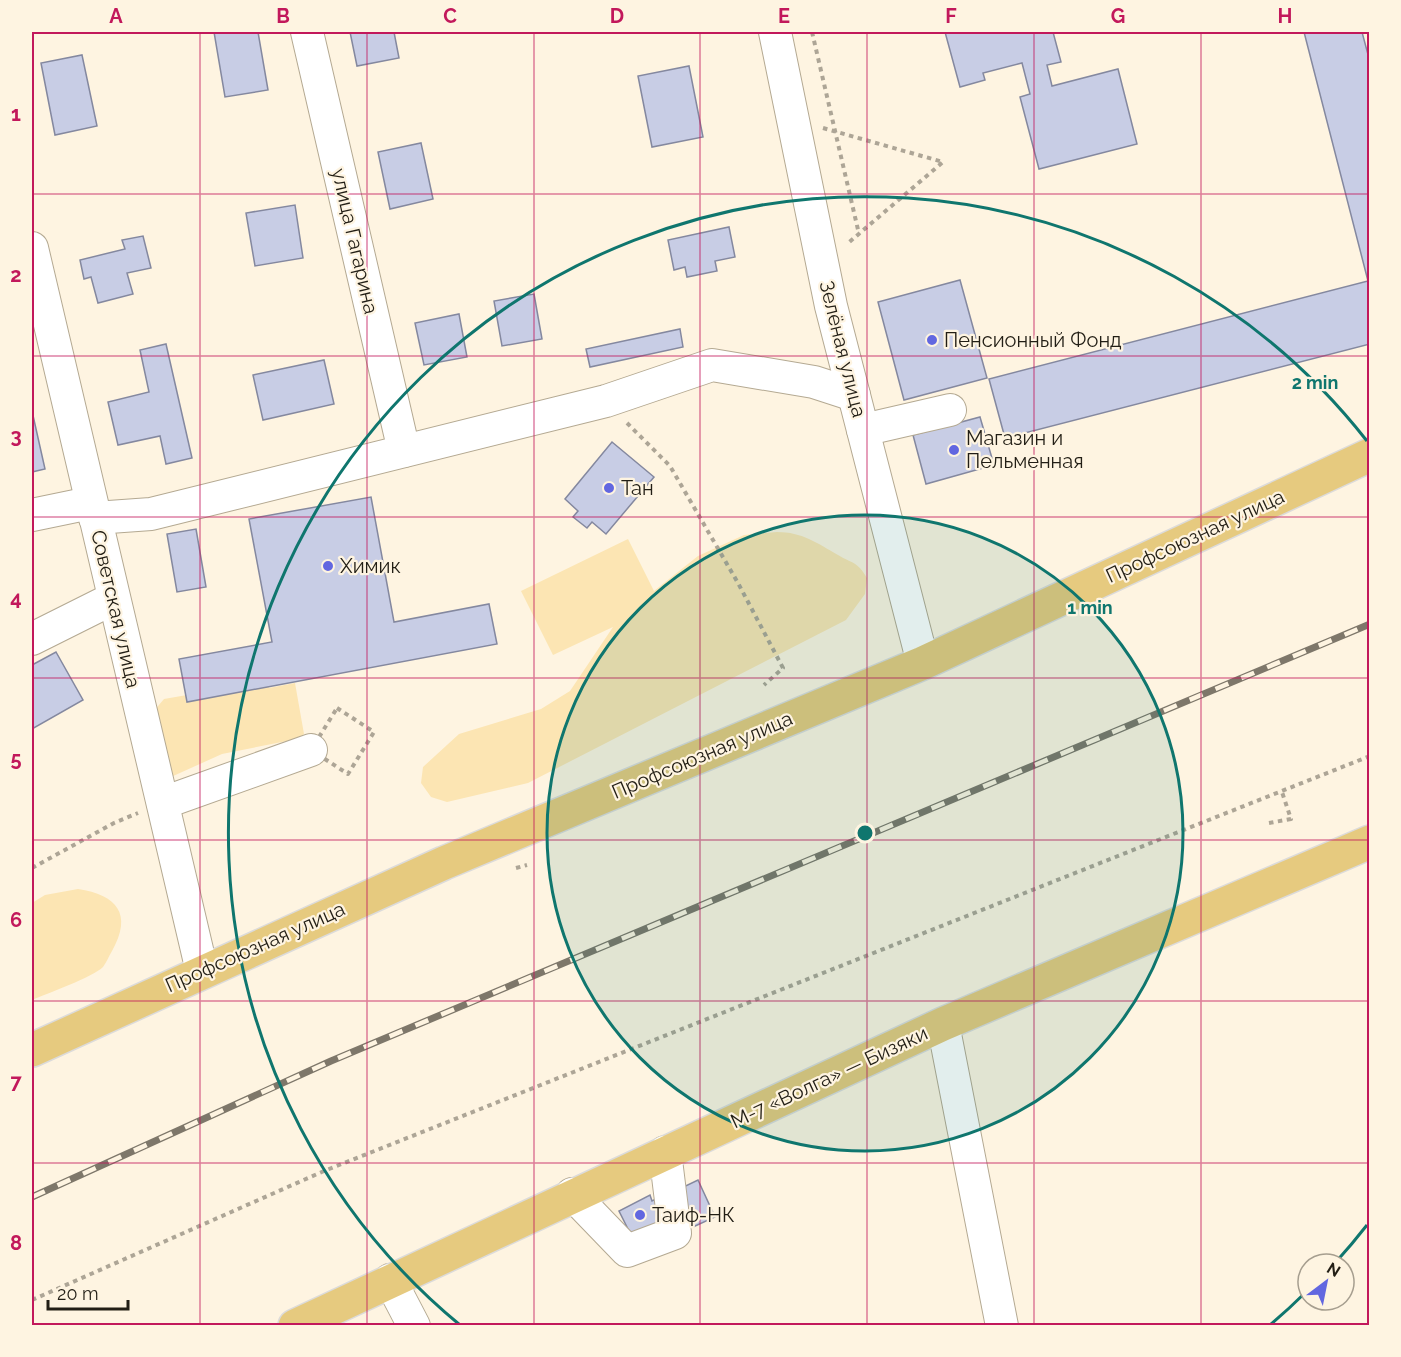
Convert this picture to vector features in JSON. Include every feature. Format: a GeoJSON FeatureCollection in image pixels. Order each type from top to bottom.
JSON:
{"type":"FeatureCollection","features":[{"type":"Feature","properties":{"kind":"main road","name":"Профсоюзная улица"},"geometry":{"type":"LineString","coordinates":[[32,1050],[202,971],[485,846],[923,663],[1370,455]]}},
{"type":"Feature","properties":{"kind":"main road","name":"М-7 «Волга» — Бизяки"},"geometry":{"type":"LineString","coordinates":[[295,1326],[572,1194],[943,1024],[1370,842]]}},
{"type":"Feature","properties":{"kind":"street","name":"улица Гагарина"},"geometry":{"type":"LineString","coordinates":[[307,32],[404,451]]}},
{"type":"Feature","properties":{"kind":"street","name":"Зелёная улица"},"geometry":{"type":"LineString","coordinates":[[775,32],[822,265],[923,663]]}},
{"type":"Feature","properties":{"kind":"street","name":"Советская улица"},"geometry":{"type":"LineString","coordinates":[[32,248],[112,599],[202,971]]}},
{"type":"Feature","properties":{"kind":"street"},"geometry":{"type":"LineString","coordinates":[[32,515],[92,510],[151,514],[606,401],[712,365],[814,382],[854,395]]}},
{"type":"Feature","properties":{"kind":"street"},"geometry":{"type":"LineString","coordinates":[[863,430],[950,410]]}},
{"type":"Feature","properties":{"kind":"street"},"geometry":{"type":"LineString","coordinates":[[32,639],[112,599]]}},
{"type":"Feature","properties":{"kind":"street"},"geometry":{"type":"LineString","coordinates":[[163,803],[311,750]]}},
{"type":"Feature","properties":{"kind":"street"},"geometry":{"type":"LineString","coordinates":[[943,1024],[1002,1326]]}},
{"type":"Feature","properties":{"kind":"street"},"geometry":{"type":"LineString","coordinates":[[572,1194],[627,1251],[675,1233],[665,1152]]}},
{"type":"Feature","properties":{"kind":"street"},"geometry":{"type":"LineString","coordinates":[[390,1280],[414,1326]]}},
{"type":"Feature","properties":{"kind":"path"},"geometry":{"type":"LineString","coordinates":[[812,32],[859,234]]}},
{"type":"Feature","properties":{"kind":"path"},"geometry":{"type":"LineString","coordinates":[[793,120],[943,162],[822,265]]}},
{"type":"Feature","properties":{"kind":"path"},"geometry":{"type":"LineString","coordinates":[[606,401],[670,466],[738,583],[783,668],[764,685]]}},
{"type":"Feature","properties":{"kind":"path"},"geometry":{"type":"LineString","coordinates":[[337,708],[374,732],[348,774],[311,750],[337,708]]}},
{"type":"Feature","properties":{"kind":"path"},"geometry":{"type":"LineString","coordinates":[[32,1300],[324,1171],[1281,789],[1370,756]]}},
{"type":"Feature","properties":{"kind":"path"},"geometry":{"type":"LineString","coordinates":[[1269,823],[1291,819],[1281,789]]}},
{"type":"Feature","properties":{"kind":"path"},"geometry":{"type":"LineString","coordinates":[[32,868],[114,822],[163,803]]}},
{"type":"Feature","properties":{"kind":"shaded area"},"geometry":{"type":"Polygon","coordinates":[[[786,532],[809,539],[860,568],[867,578],[865,594],[846,620],[528,783],[447,802],[431,797],[421,783],[423,767],[459,734],[541,709],[570,691],[613,627],[553,655],[521,591],[628,539],[654,591],[698,556],[744,535],[786,532]]]}},
{"type":"Feature","properties":{"kind":"shaded area"},"geometry":{"type":"Polygon","coordinates":[[[267,681],[269,688],[295,683],[304,734],[297,739],[222,754],[171,777],[153,712],[164,699],[267,681]]]}},
{"type":"Feature","properties":{"kind":"shaded area"},"geometry":{"type":"Polygon","coordinates":[[[78,889],[103,896],[118,908],[121,927],[118,938],[103,967],[98,971],[32,1000],[32,903],[45,895],[78,889]]]}},
{"type":"Feature","properties":{"kind":"building"},"geometry":{"type":"Polygon","coordinates":[[[214,32],[258,32],[268,90],[225,97],[214,32]]]}},
{"type":"Feature","properties":{"kind":"building"},"geometry":{"type":"Polygon","coordinates":[[[350,32],[394,32],[399,58],[357,66],[350,32]]]}},
{"type":"Feature","properties":{"kind":"building"},"geometry":{"type":"Polygon","coordinates":[[[945,32],[1053,32],[1061,62],[1047,65],[1052,86],[1118,69],[1137,144],[1039,169],[1020,97],[1030,94],[1022,63],[983,73],[985,80],[960,87],[945,32]]]}},
{"type":"Feature","properties":{"kind":"building"},"geometry":{"type":"Polygon","coordinates":[[[1304,32],[1362,32],[1370,62],[1370,344],[1005,438],[989,379],[1368,281],[1304,32]]]}},
{"type":"Feature","properties":{"kind":"building"},"geometry":{"type":"Polygon","coordinates":[[[82,55],[97,126],[55,135],[41,63],[82,55]]]}},
{"type":"Feature","properties":{"kind":"building"},"geometry":{"type":"Polygon","coordinates":[[[689,66],[703,137],[652,147],[638,76],[689,66]]]}},
{"type":"Feature","properties":{"kind":"building"},"geometry":{"type":"Polygon","coordinates":[[[421,143],[433,199],[390,209],[378,152],[421,143]]]}},
{"type":"Feature","properties":{"kind":"building"},"geometry":{"type":"Polygon","coordinates":[[[295,205],[303,258],[255,266],[246,213],[295,205]]]}},
{"type":"Feature","properties":{"kind":"building"},"geometry":{"type":"Polygon","coordinates":[[[729,227],[735,257],[715,261],[717,271],[687,277],[685,267],[674,270],[668,240],[729,227]]]}},
{"type":"Feature","properties":{"kind":"building"},"geometry":{"type":"Polygon","coordinates":[[[143,236],[151,268],[127,273],[133,294],[98,303],[91,277],[84,279],[80,260],[125,249],[122,240],[143,236]]]}},
{"type":"Feature","properties":{"kind":"building","name":"Пенсионный Фонд"},"geometry":{"type":"Polygon","coordinates":[[[960,280],[987,378],[904,400],[878,302],[960,280]]]}},
{"type":"Feature","properties":{"kind":"building"},"geometry":{"type":"Polygon","coordinates":[[[534,294],[542,339],[502,346],[494,301],[534,294]]]}},
{"type":"Feature","properties":{"kind":"building"},"geometry":{"type":"Polygon","coordinates":[[[459,314],[467,357],[424,365],[415,323],[459,314]]]}},
{"type":"Feature","properties":{"kind":"building"},"geometry":{"type":"Polygon","coordinates":[[[680,329],[683,347],[590,367],[586,349],[680,329]]]}},
{"type":"Feature","properties":{"kind":"building"},"geometry":{"type":"Polygon","coordinates":[[[166,344],[192,458],[166,464],[160,436],[118,445],[108,402],[149,392],[140,350],[166,344]]]}},
{"type":"Feature","properties":{"kind":"building"},"geometry":{"type":"Polygon","coordinates":[[[324,360],[334,404],[263,420],[253,375],[324,360]]]}},
{"type":"Feature","properties":{"kind":"building"},"geometry":{"type":"Polygon","coordinates":[[[32,411],[45,469],[32,472],[32,411]]]}},
{"type":"Feature","properties":{"kind":"building","name":"Магазин и Пельменная"},"geometry":{"type":"Polygon","coordinates":[[[980,417],[994,465],[926,484],[913,435],[980,417]]]}},
{"type":"Feature","properties":{"kind":"building","name":"Тан"},"geometry":{"type":"Polygon","coordinates":[[[612,442],[654,477],[606,534],[592,522],[587,528],[573,517],[578,511],[565,499],[612,442]]]}},
{"type":"Feature","properties":{"kind":"building"},"geometry":{"type":"Polygon","coordinates":[[[371,497],[394,622],[489,604],[497,644],[187,702],[179,659],[272,642],[249,519],[371,497]]]}},
{"type":"Feature","properties":{"kind":"building"},"geometry":{"type":"Polygon","coordinates":[[[196,529],[206,587],[177,592],[167,534],[196,529]]]}},
{"type":"Feature","properties":{"kind":"building"},"geometry":{"type":"Polygon","coordinates":[[[56,652],[83,700],[32,729],[32,665],[56,652]]]}},
{"type":"Feature","properties":{"kind":"building"},"geometry":{"type":"Polygon","coordinates":[[[698,1180],[715,1217],[693,1227],[675,1191],[698,1180]]]}},
{"type":"Feature","properties":{"kind":"building"},"geometry":{"type":"Polygon","coordinates":[[[676,1189],[663,1222],[632,1237],[619,1211],[650,1195],[652,1201],[676,1189]]]}},
{"type":"Feature","properties":{"kind":"railway"},"geometry":{"type":"LineString","coordinates":[[32,1197],[331,1061],[1370,624]]}},
{"type":"Feature","properties":{"kind":"place","name":"Пенсионный Фонд"},"geometry":{"type":"Point","coordinates":[932,340]}},
{"type":"Feature","properties":{"kind":"place","name":"Магазин и Пельменная"},"geometry":{"type":"Point","coordinates":[954,450]}},
{"type":"Feature","properties":{"kind":"place","name":"Тан"},"geometry":{"type":"Point","coordinates":[609,488]}},
{"type":"Feature","properties":{"kind":"place","name":"Химик"},"geometry":{"type":"Point","coordinates":[328,566]}},
{"type":"Feature","properties":{"kind":"place","name":"Таиф-НК"},"geometry":{"type":"Point","coordinates":[640,1215]}}]}
